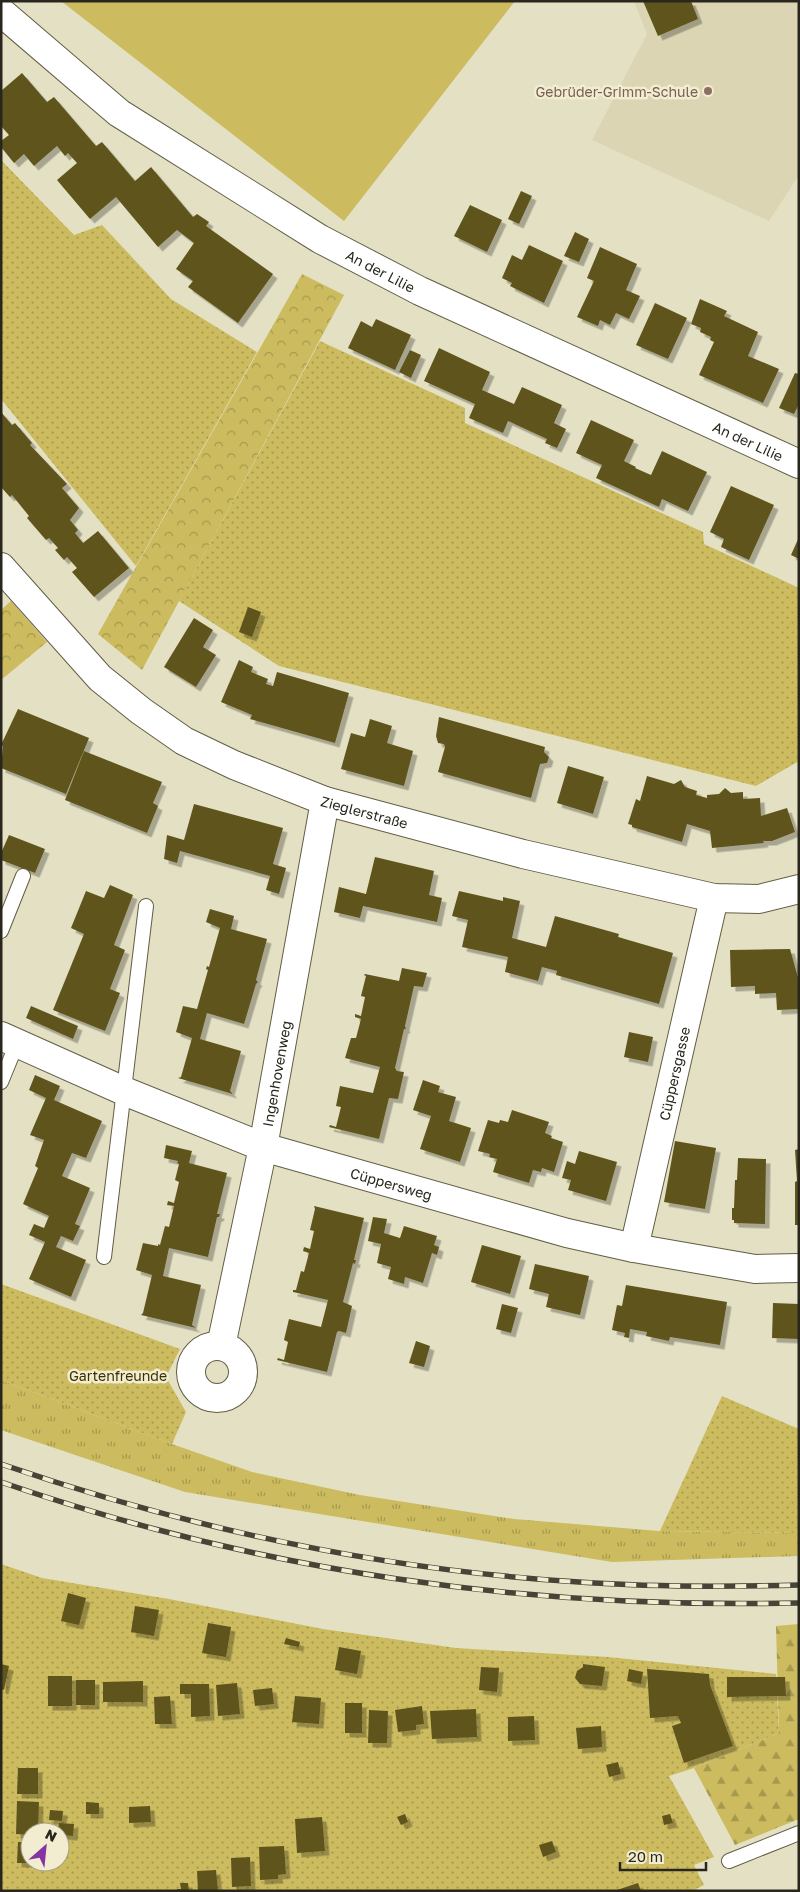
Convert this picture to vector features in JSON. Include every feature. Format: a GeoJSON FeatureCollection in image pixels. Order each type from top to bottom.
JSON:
{"type":"FeatureCollection","features":[{"type":"Feature","properties":{"kind":"street","name":"An der Lilie"},"geometry":{"type":"LineString","coordinates":[[1,12],[119,114],[320,239],[420,291],[799,464]]}},
{"type":"Feature","properties":{"kind":"street","name":"Zieglerstraße"},"geometry":{"type":"LineString","coordinates":[[1,567],[100,678],[140,711],[184,741],[234,765],[325,801],[523,854],[714,898],[759,899],[799,889]]}},
{"type":"Feature","properties":{"kind":"street","name":"Ingenhovenweg"},"geometry":{"type":"LineString","coordinates":[[221,1346],[263,1147],[325,801]]}},
{"type":"Feature","properties":{"kind":"street","name":"Cüppersgasse"},"geometry":{"type":"LineString","coordinates":[[634,1248],[714,898]]}},
{"type":"Feature","properties":{"kind":"street","name":"Cüppersweg"},"geometry":{"type":"LineString","coordinates":[[9,1039],[124,1091],[263,1147],[567,1233],[634,1248],[755,1269],[799,1268]]}},
{"type":"Feature","properties":{"kind":"lane"},"geometry":{"type":"LineString","coordinates":[[1,931],[23,876]]}},
{"type":"Feature","properties":{"kind":"lane"},"geometry":{"type":"LineString","coordinates":[[104,1257],[146,906]]}},
{"type":"Feature","properties":{"kind":"lane"},"geometry":{"type":"LineString","coordinates":[[1,1082],[9,1039]]}},
{"type":"Feature","properties":{"kind":"lane"},"geometry":{"type":"LineString","coordinates":[[729,1861],[799,1833]]}},
{"type":"Feature","properties":{"kind":"shaded area","name":"Gebrüder-Grimm-Schule"},"geometry":{"type":"Polygon","coordinates":[[[634,1],[799,1],[799,175],[769,221],[592,140],[647,34],[634,1]]]}},
{"type":"Feature","properties":{"kind":"green space"},"geometry":{"type":"Polygon","coordinates":[[[61,1],[515,1],[344,221],[61,1]]]}},
{"type":"Feature","properties":{"kind":"green space"},"geometry":{"type":"Polygon","coordinates":[[[1,160],[74,235],[102,225],[171,299],[257,352],[136,566],[1,399],[1,160]]]}},
{"type":"Feature","properties":{"kind":"green space"},"geometry":{"type":"Polygon","coordinates":[[[302,274],[344,295],[142,670],[98,634],[302,274]]]}},
{"type":"Feature","properties":{"kind":"green space"},"geometry":{"type":"Polygon","coordinates":[[[320,341],[465,408],[465,423],[703,532],[704,544],[799,588],[799,761],[756,786],[279,666],[179,601],[320,341]]]}},
{"type":"Feature","properties":{"kind":"green space"},"geometry":{"type":"Polygon","coordinates":[[[11,601],[47,642],[1,680],[1,610],[11,601]]]}},
{"type":"Feature","properties":{"kind":"green space","name":"Gartenfreunde"},"geometry":{"type":"Polygon","coordinates":[[[1,1284],[180,1349],[166,1377],[186,1412],[172,1444],[1,1380],[1,1284]]]}},
{"type":"Feature","properties":{"kind":"green space"},"geometry":{"type":"Polygon","coordinates":[[[1,1380],[252,1472],[360,1495],[514,1519],[659,1531],[799,1533],[799,1556],[612,1562],[185,1492],[1,1430],[1,1380]]]}},
{"type":"Feature","properties":{"kind":"green space"},"geometry":{"type":"Polygon","coordinates":[[[722,1396],[799,1429],[799,1533],[660,1531],[722,1396]]]}},
{"type":"Feature","properties":{"kind":"green space"},"geometry":{"type":"Polygon","coordinates":[[[1,1564],[42,1578],[169,1599],[323,1629],[456,1648],[608,1657],[776,1674],[779,1733],[694,1768],[669,1776],[714,1857],[694,1865],[704,1885],[692,1891],[1,1891],[1,1564]]]}},
{"type":"Feature","properties":{"kind":"green space"},"geometry":{"type":"Polygon","coordinates":[[[799,1624],[799,1819],[735,1845],[694,1768],[779,1733],[776,1626],[799,1624]]]}},
{"type":"Feature","properties":{"kind":"building"},"geometry":{"type":"Polygon","coordinates":[[[643,1],[691,1],[698,19],[658,36],[643,1]]]}},
{"type":"Feature","properties":{"kind":"building"},"geometry":{"type":"Polygon","coordinates":[[[22,73],[47,102],[54,97],[96,146],[102,142],[135,181],[151,167],[193,217],[197,214],[209,222],[206,226],[273,274],[238,323],[188,287],[193,281],[176,269],[194,243],[177,230],[158,247],[116,197],[90,219],[57,180],[77,163],[68,153],[65,156],[57,146],[34,166],[24,154],[14,163],[1,147],[1,141],[9,135],[1,126],[1,91],[22,73]]]}},
{"type":"Feature","properties":{"kind":"building"},"geometry":{"type":"Polygon","coordinates":[[[521,191],[532,196],[519,224],[508,219],[521,191]]]}},
{"type":"Feature","properties":{"kind":"building"},"geometry":{"type":"Polygon","coordinates":[[[470,205],[502,220],[487,252],[454,236],[470,205]]]}},
{"type":"Feature","properties":{"kind":"building"},"geometry":{"type":"Polygon","coordinates":[[[575,232],[589,239],[579,262],[564,256],[575,232]]]}},
{"type":"Feature","properties":{"kind":"building"},"geometry":{"type":"Polygon","coordinates":[[[529,245],[563,261],[544,303],[510,286],[512,283],[502,278],[512,255],[522,260],[529,245]]]}},
{"type":"Feature","properties":{"kind":"building"},"geometry":{"type":"Polygon","coordinates":[[[600,247],[637,264],[626,290],[640,296],[629,319],[616,313],[610,325],[600,320],[598,326],[577,317],[594,281],[587,278],[600,247]]]}},
{"type":"Feature","properties":{"kind":"building"},"geometry":{"type":"Polygon","coordinates":[[[700,299],[727,311],[724,316],[758,332],[748,356],[779,369],[763,403],[699,375],[714,342],[710,340],[711,337],[700,332],[701,328],[691,324],[700,299]]]}},
{"type":"Feature","properties":{"kind":"building"},"geometry":{"type":"Polygon","coordinates":[[[655,303],[687,318],[668,359],[636,345],[655,303]]]}},
{"type":"Feature","properties":{"kind":"building"},"geometry":{"type":"Polygon","coordinates":[[[376,319],[411,335],[395,370],[348,348],[361,321],[372,327],[376,319]]]}},
{"type":"Feature","properties":{"kind":"building"},"geometry":{"type":"Polygon","coordinates":[[[439,348],[490,372],[482,390],[514,404],[522,387],[562,405],[554,423],[566,429],[557,448],[545,443],[547,439],[508,421],[503,433],[469,418],[475,404],[424,381],[439,348]]]}},
{"type":"Feature","properties":{"kind":"building"},"geometry":{"type":"Polygon","coordinates":[[[410,350],[421,355],[411,378],[399,372],[410,350]]]}},
{"type":"Feature","properties":{"kind":"building"},"geometry":{"type":"Polygon","coordinates":[[[795,373],[799,374],[799,404],[794,414],[779,408],[795,373]]]}},
{"type":"Feature","properties":{"kind":"building"},"geometry":{"type":"Polygon","coordinates":[[[1,412],[12,425],[15,423],[32,443],[30,445],[67,484],[62,488],[79,508],[70,520],[78,530],[75,533],[83,543],[98,531],[129,568],[94,597],[72,572],[77,568],[67,557],[64,560],[55,550],[58,548],[49,538],[46,540],[27,518],[29,516],[12,495],[10,497],[1,487],[1,412]]]}},
{"type":"Feature","properties":{"kind":"building"},"geometry":{"type":"Polygon","coordinates":[[[591,420],[634,440],[624,461],[635,468],[651,475],[662,451],[707,472],[688,511],[662,499],[659,507],[596,478],[602,465],[576,453],[591,420]]]}},
{"type":"Feature","properties":{"kind":"building"},"geometry":{"type":"Polygon","coordinates":[[[731,486],[774,505],[749,560],[721,547],[724,539],[710,532],[731,486]]]}},
{"type":"Feature","properties":{"kind":"building"},"geometry":{"type":"Polygon","coordinates":[[[799,537],[799,559],[791,555],[799,537]]]}},
{"type":"Feature","properties":{"kind":"building"},"geometry":{"type":"Polygon","coordinates":[[[248,607],[261,612],[252,637],[239,632],[248,607]]]}},
{"type":"Feature","properties":{"kind":"building"},"geometry":{"type":"Polygon","coordinates":[[[194,618],[213,630],[203,647],[216,655],[196,687],[164,667],[194,618]]]}},
{"type":"Feature","properties":{"kind":"building"},"geometry":{"type":"Polygon","coordinates":[[[239,660],[253,667],[251,672],[268,679],[266,684],[273,686],[277,672],[349,693],[335,743],[250,719],[252,715],[221,702],[239,660]]]}},
{"type":"Feature","properties":{"kind":"building"},"geometry":{"type":"Polygon","coordinates":[[[18,709],[89,738],[66,794],[1,768],[3,746],[1,745],[18,709]]]}},
{"type":"Feature","properties":{"kind":"building"},"geometry":{"type":"Polygon","coordinates":[[[439,717],[545,747],[544,752],[549,757],[547,763],[540,764],[531,798],[438,772],[445,747],[444,744],[438,743],[436,736],[439,717]]]}},
{"type":"Feature","properties":{"kind":"building"},"geometry":{"type":"Polygon","coordinates":[[[370,719],[392,726],[387,743],[413,751],[404,786],[341,769],[351,733],[365,737],[370,719]]]}},
{"type":"Feature","properties":{"kind":"building"},"geometry":{"type":"Polygon","coordinates":[[[84,751],[162,782],[153,803],[158,806],[147,833],[65,800],[84,751]]]}},
{"type":"Feature","properties":{"kind":"building"},"geometry":{"type":"Polygon","coordinates":[[[568,766],[604,777],[593,814],[557,803],[568,766]]]}},
{"type":"Feature","properties":{"kind":"building"},"geometry":{"type":"Polygon","coordinates":[[[647,776],[674,784],[681,780],[685,787],[697,791],[696,795],[707,798],[707,795],[719,794],[725,788],[731,793],[743,792],[743,799],[760,798],[761,816],[787,808],[795,832],[772,841],[763,841],[764,843],[712,848],[710,831],[687,824],[682,842],[632,827],[632,825],[628,824],[636,799],[640,801],[647,776]]]}},
{"type":"Feature","properties":{"kind":"building"},"geometry":{"type":"Polygon","coordinates":[[[194,804],[283,828],[273,864],[286,868],[279,894],[266,890],[270,876],[180,851],[177,863],[164,859],[167,835],[184,840],[194,804]]]}},
{"type":"Feature","properties":{"kind":"building"},"geometry":{"type":"Polygon","coordinates":[[[9,835],[45,849],[35,873],[1,860],[1,853],[9,835]]]}},
{"type":"Feature","properties":{"kind":"building"},"geometry":{"type":"Polygon","coordinates":[[[375,857],[434,871],[429,895],[442,898],[437,922],[363,906],[360,918],[334,912],[339,887],[366,894],[375,857]]]}},
{"type":"Feature","properties":{"kind":"building"},"geometry":{"type":"Polygon","coordinates":[[[110,885],[133,895],[114,945],[125,950],[110,989],[120,993],[105,1031],[53,1010],[84,934],[71,928],[86,891],[104,898],[110,885]]]}},
{"type":"Feature","properties":{"kind":"building"},"geometry":{"type":"Polygon","coordinates":[[[459,891],[503,901],[503,897],[520,901],[512,938],[546,947],[555,916],[619,934],[618,937],[673,953],[659,1004],[556,975],[557,971],[542,967],[538,981],[505,972],[508,957],[462,947],[468,920],[452,916],[459,891]]]}},
{"type":"Feature","properties":{"kind":"building"},"geometry":{"type":"Polygon","coordinates":[[[210,909],[234,916],[231,929],[267,939],[256,980],[258,982],[244,1024],[207,1013],[200,1039],[241,1051],[230,1091],[233,1094],[178,1078],[181,1077],[192,1038],[176,1032],[183,1006],[197,1009],[208,970],[206,969],[207,966],[209,967],[220,928],[206,922],[210,909]]]}},
{"type":"Feature","properties":{"kind":"building"},"geometry":{"type":"Polygon","coordinates":[[[790,949],[799,981],[799,1009],[777,1010],[776,993],[755,994],[755,986],[731,987],[730,950],[790,949]]]}},
{"type":"Feature","properties":{"kind":"building"},"geometry":{"type":"Polygon","coordinates":[[[402,968],[427,973],[423,987],[414,986],[405,1026],[406,1029],[404,1029],[395,1068],[397,1071],[404,1072],[398,1099],[389,1098],[379,1139],[329,1127],[330,1125],[336,1127],[341,1107],[336,1106],[340,1086],[373,1093],[380,1067],[345,1058],[351,1038],[356,1038],[361,1019],[355,1017],[355,1014],[361,1016],[365,997],[361,996],[366,976],[364,975],[399,981],[402,968]]]}},
{"type":"Feature","properties":{"kind":"building"},"geometry":{"type":"Polygon","coordinates":[[[31,1006],[78,1026],[73,1039],[26,1018],[31,1006]]]}},
{"type":"Feature","properties":{"kind":"building"},"geometry":{"type":"Polygon","coordinates":[[[629,1032],[653,1037],[648,1062],[624,1057],[629,1032]]]}},
{"type":"Feature","properties":{"kind":"building"},"geometry":{"type":"Polygon","coordinates":[[[35,1075],[60,1086],[54,1100],[102,1121],[86,1158],[72,1153],[62,1176],[90,1188],[75,1224],[80,1226],[73,1241],[61,1236],[56,1247],[86,1260],[71,1297],[29,1279],[45,1242],[29,1235],[34,1224],[44,1228],[49,1216],[23,1204],[38,1168],[35,1166],[44,1140],[30,1135],[46,1098],[29,1090],[35,1075]]]}},
{"type":"Feature","properties":{"kind":"building"},"geometry":{"type":"Polygon","coordinates":[[[423,1080],[440,1086],[438,1092],[456,1097],[449,1121],[471,1128],[460,1162],[420,1149],[431,1116],[413,1110],[423,1080]]]}},
{"type":"Feature","properties":{"kind":"building"},"geometry":{"type":"Polygon","coordinates":[[[512,1110],[549,1122],[545,1133],[552,1136],[551,1138],[563,1142],[554,1172],[542,1168],[541,1172],[533,1170],[529,1183],[493,1172],[497,1159],[489,1157],[490,1154],[478,1151],[488,1120],[499,1123],[500,1120],[508,1122],[512,1110]]]}},
{"type":"Feature","properties":{"kind":"building"},"geometry":{"type":"Polygon","coordinates":[[[675,1141],[716,1148],[705,1209],[664,1202],[675,1141]]]}},
{"type":"Feature","properties":{"kind":"building"},"geometry":{"type":"Polygon","coordinates":[[[166,1145],[192,1151],[189,1163],[227,1173],[217,1214],[220,1214],[217,1217],[208,1257],[169,1248],[163,1276],[201,1285],[192,1325],[196,1328],[141,1315],[152,1275],[136,1270],[143,1243],[160,1245],[165,1226],[169,1227],[174,1206],[167,1205],[168,1201],[174,1203],[179,1182],[175,1180],[178,1161],[164,1158],[166,1145]]]}},
{"type":"Feature","properties":{"kind":"building"},"geometry":{"type":"Polygon","coordinates":[[[799,1149],[799,1225],[795,1225],[795,1182],[797,1181],[795,1150],[799,1149]]]}},
{"type":"Feature","properties":{"kind":"building"},"geometry":{"type":"Polygon","coordinates":[[[579,1151],[617,1162],[606,1201],[568,1190],[571,1180],[562,1178],[567,1161],[575,1164],[579,1151]]]}},
{"type":"Feature","properties":{"kind":"building"},"geometry":{"type":"Polygon","coordinates":[[[738,1158],[766,1159],[765,1224],[734,1223],[734,1220],[732,1220],[738,1158]]]}},
{"type":"Feature","properties":{"kind":"building"},"geometry":{"type":"Polygon","coordinates":[[[314,1206],[364,1218],[354,1260],[356,1260],[355,1264],[353,1263],[343,1302],[352,1306],[346,1333],[337,1332],[327,1372],[277,1360],[278,1358],[284,1360],[288,1342],[284,1340],[289,1319],[321,1327],[328,1300],[293,1292],[293,1290],[296,1290],[301,1271],[304,1272],[309,1253],[303,1251],[304,1247],[310,1249],[314,1231],[310,1230],[314,1206]]]}},
{"type":"Feature","properties":{"kind":"building"},"geometry":{"type":"Polygon","coordinates":[[[373,1217],[387,1219],[384,1233],[400,1238],[404,1226],[437,1236],[434,1245],[439,1247],[437,1255],[432,1253],[423,1283],[405,1277],[404,1284],[388,1279],[391,1267],[377,1263],[381,1244],[368,1241],[373,1217]]]}},
{"type":"Feature","properties":{"kind":"building"},"geometry":{"type":"Polygon","coordinates":[[[482,1245],[521,1256],[510,1294],[471,1282],[482,1245]]]}},
{"type":"Feature","properties":{"kind":"building"},"geometry":{"type":"Polygon","coordinates":[[[535,1264],[589,1276],[580,1315],[546,1307],[549,1294],[529,1289],[535,1264]]]}},
{"type":"Feature","properties":{"kind":"building"},"geometry":{"type":"Polygon","coordinates":[[[626,1285],[727,1302],[720,1345],[670,1337],[669,1341],[646,1336],[647,1332],[630,1329],[629,1338],[624,1337],[625,1333],[612,1330],[617,1305],[622,1306],[626,1285]]]}},
{"type":"Feature","properties":{"kind":"building"},"geometry":{"type":"Polygon","coordinates":[[[773,1303],[799,1304],[799,1339],[772,1338],[773,1303]]]}},
{"type":"Feature","properties":{"kind":"building"},"geometry":{"type":"Polygon","coordinates":[[[502,1304],[518,1308],[511,1333],[496,1329],[502,1304]]]}},
{"type":"Feature","properties":{"kind":"building"},"geometry":{"type":"Polygon","coordinates":[[[416,1341],[430,1346],[424,1367],[409,1363],[416,1341]]]}},
{"type":"Feature","properties":{"kind":"building"},"geometry":{"type":"Polygon","coordinates":[[[68,1593],[86,1598],[79,1625],[61,1621],[68,1593]]]}},
{"type":"Feature","properties":{"kind":"building"},"geometry":{"type":"Polygon","coordinates":[[[135,1606],[159,1610],[154,1636],[131,1632],[135,1606]]]}},
{"type":"Feature","properties":{"kind":"building"},"geometry":{"type":"Polygon","coordinates":[[[208,1623],[231,1627],[226,1657],[202,1653],[208,1623]]]}},
{"type":"Feature","properties":{"kind":"building"},"geometry":{"type":"Polygon","coordinates":[[[286,1638],[300,1642],[299,1647],[284,1644],[286,1638]]]}},
{"type":"Feature","properties":{"kind":"building"},"geometry":{"type":"Polygon","coordinates":[[[339,1647],[361,1651],[357,1674],[335,1670],[339,1647]]]}},
{"type":"Feature","properties":{"kind":"building"},"geometry":{"type":"Polygon","coordinates":[[[1,1664],[9,1666],[4,1690],[1,1689],[1,1664]]]}},
{"type":"Feature","properties":{"kind":"building"},"geometry":{"type":"Polygon","coordinates":[[[583,1664],[605,1667],[602,1686],[580,1684],[575,1678],[577,1671],[583,1667],[583,1664]]]}},
{"type":"Feature","properties":{"kind":"building"},"geometry":{"type":"Polygon","coordinates":[[[481,1667],[499,1668],[497,1692],[479,1690],[481,1667]]]}},
{"type":"Feature","properties":{"kind":"building"},"geometry":{"type":"Polygon","coordinates":[[[629,1669],[643,1672],[641,1684],[627,1681],[629,1669]]]}},
{"type":"Feature","properties":{"kind":"building"},"geometry":{"type":"Polygon","coordinates":[[[647,1669],[709,1674],[710,1685],[733,1746],[684,1763],[672,1726],[681,1723],[678,1716],[650,1718],[647,1669]]]}},
{"type":"Feature","properties":{"kind":"building"},"geometry":{"type":"Polygon","coordinates":[[[48,1676],[72,1676],[72,1706],[48,1706],[48,1676]]]}},
{"type":"Feature","properties":{"kind":"building"},"geometry":{"type":"Polygon","coordinates":[[[727,1677],[785,1677],[786,1696],[727,1697],[727,1677]]]}},
{"type":"Feature","properties":{"kind":"building"},"geometry":{"type":"Polygon","coordinates":[[[76,1680],[95,1680],[95,1705],[76,1705],[76,1680]]]}},
{"type":"Feature","properties":{"kind":"building"},"geometry":{"type":"Polygon","coordinates":[[[143,1681],[143,1702],[103,1702],[103,1682],[143,1681]]]}},
{"type":"Feature","properties":{"kind":"building"},"geometry":{"type":"Polygon","coordinates":[[[237,1683],[240,1714],[218,1716],[216,1685],[237,1683]]]}},
{"type":"Feature","properties":{"kind":"building"},"geometry":{"type":"Polygon","coordinates":[[[180,1684],[209,1684],[210,1716],[191,1717],[191,1694],[180,1694],[180,1684]]]}},
{"type":"Feature","properties":{"kind":"building"},"geometry":{"type":"Polygon","coordinates":[[[272,1688],[274,1704],[255,1706],[253,1690],[272,1688]]]}},
{"type":"Feature","properties":{"kind":"building"},"geometry":{"type":"Polygon","coordinates":[[[170,1696],[172,1724],[155,1724],[154,1697],[170,1696]]]}},
{"type":"Feature","properties":{"kind":"building"},"geometry":{"type":"Polygon","coordinates":[[[295,1696],[321,1698],[319,1724],[292,1722],[295,1696]]]}},
{"type":"Feature","properties":{"kind":"building"},"geometry":{"type":"Polygon","coordinates":[[[345,1703],[362,1703],[362,1733],[345,1733],[345,1703]]]}},
{"type":"Feature","properties":{"kind":"building"},"geometry":{"type":"Polygon","coordinates":[[[422,1706],[424,1724],[416,1725],[416,1730],[398,1732],[395,1710],[422,1706]]]}},
{"type":"Feature","properties":{"kind":"building"},"geometry":{"type":"Polygon","coordinates":[[[476,1709],[477,1737],[432,1739],[430,1711],[476,1709]]]}},
{"type":"Feature","properties":{"kind":"building"},"geometry":{"type":"Polygon","coordinates":[[[369,1710],[388,1711],[387,1743],[368,1743],[369,1710]]]}},
{"type":"Feature","properties":{"kind":"building"},"geometry":{"type":"Polygon","coordinates":[[[534,1716],[535,1740],[508,1741],[508,1717],[534,1716]]]}},
{"type":"Feature","properties":{"kind":"building"},"geometry":{"type":"Polygon","coordinates":[[[601,1726],[602,1747],[578,1749],[576,1728],[601,1726]]]}},
{"type":"Feature","properties":{"kind":"building"},"geometry":{"type":"Polygon","coordinates":[[[618,1762],[621,1774],[609,1777],[606,1765],[618,1762]]]}},
{"type":"Feature","properties":{"kind":"building"},"geometry":{"type":"Polygon","coordinates":[[[18,1768],[38,1768],[38,1794],[17,1794],[18,1768]]]}},
{"type":"Feature","properties":{"kind":"building"},"geometry":{"type":"Polygon","coordinates":[[[17,1801],[39,1802],[38,1822],[20,1822],[20,1834],[16,1834],[17,1801]]]}},
{"type":"Feature","properties":{"kind":"building"},"geometry":{"type":"Polygon","coordinates":[[[86,1802],[99,1803],[99,1814],[86,1814],[86,1802]]]}},
{"type":"Feature","properties":{"kind":"building"},"geometry":{"type":"Polygon","coordinates":[[[150,1806],[151,1822],[129,1823],[129,1807],[150,1806]]]}},
{"type":"Feature","properties":{"kind":"building"},"geometry":{"type":"Polygon","coordinates":[[[50,1810],[63,1811],[62,1821],[49,1820],[50,1810]]]}},
{"type":"Feature","properties":{"kind":"building"},"geometry":{"type":"Polygon","coordinates":[[[405,1814],[408,1822],[401,1825],[397,1817],[405,1814]]]}},
{"type":"Feature","properties":{"kind":"building"},"geometry":{"type":"Polygon","coordinates":[[[670,1814],[673,1823],[664,1825],[662,1816],[670,1814]]]}},
{"type":"Feature","properties":{"kind":"building"},"geometry":{"type":"Polygon","coordinates":[[[322,1817],[325,1851],[297,1853],[295,1819],[322,1817]]]}},
{"type":"Feature","properties":{"kind":"building"},"geometry":{"type":"Polygon","coordinates":[[[70,1824],[74,1824],[73,1836],[70,1836],[70,1824]]]}},
{"type":"Feature","properties":{"kind":"building"},"geometry":{"type":"Polygon","coordinates":[[[552,1841],[556,1852],[543,1857],[539,1845],[552,1841]]]}},
{"type":"Feature","properties":{"kind":"building"},"geometry":{"type":"Polygon","coordinates":[[[18,1842],[20,1842],[20,1863],[17,1863],[18,1842]]]}},
{"type":"Feature","properties":{"kind":"building"},"geometry":{"type":"Polygon","coordinates":[[[284,1846],[286,1874],[278,1875],[278,1879],[260,1880],[259,1847],[284,1846]]]}},
{"type":"Feature","properties":{"kind":"building"},"geometry":{"type":"Polygon","coordinates":[[[250,1857],[251,1886],[232,1887],[231,1858],[250,1857]]]}},
{"type":"Feature","properties":{"kind":"building"},"geometry":{"type":"Polygon","coordinates":[[[216,1870],[218,1891],[198,1891],[197,1871],[216,1870]]]}},
{"type":"Feature","properties":{"kind":"building"},"geometry":{"type":"Polygon","coordinates":[[[180,1883],[188,1883],[189,1891],[177,1891],[177,1889],[181,1889],[180,1883]]]}},
{"type":"Feature","properties":{"kind":"building"},"geometry":{"type":"Polygon","coordinates":[[[638,1883],[641,1891],[617,1891],[617,1890],[638,1883]]]}},
{"type":"Feature","properties":{"kind":"railway"},"geometry":{"type":"LineString","coordinates":[[1,1464],[142,1508],[214,1526],[286,1543],[432,1568],[606,1584],[689,1586],[799,1585]]}},
{"type":"Feature","properties":{"kind":"railway"},"geometry":{"type":"LineString","coordinates":[[1,1482],[99,1513],[197,1540],[295,1561],[394,1578],[494,1591],[595,1599],[696,1603],[799,1603]]}},
{"type":"Feature","properties":{"kind":"place","name":"Gebrüder-Grimm-Schule"},"geometry":{"type":"Point","coordinates":[708,91]}}]}
